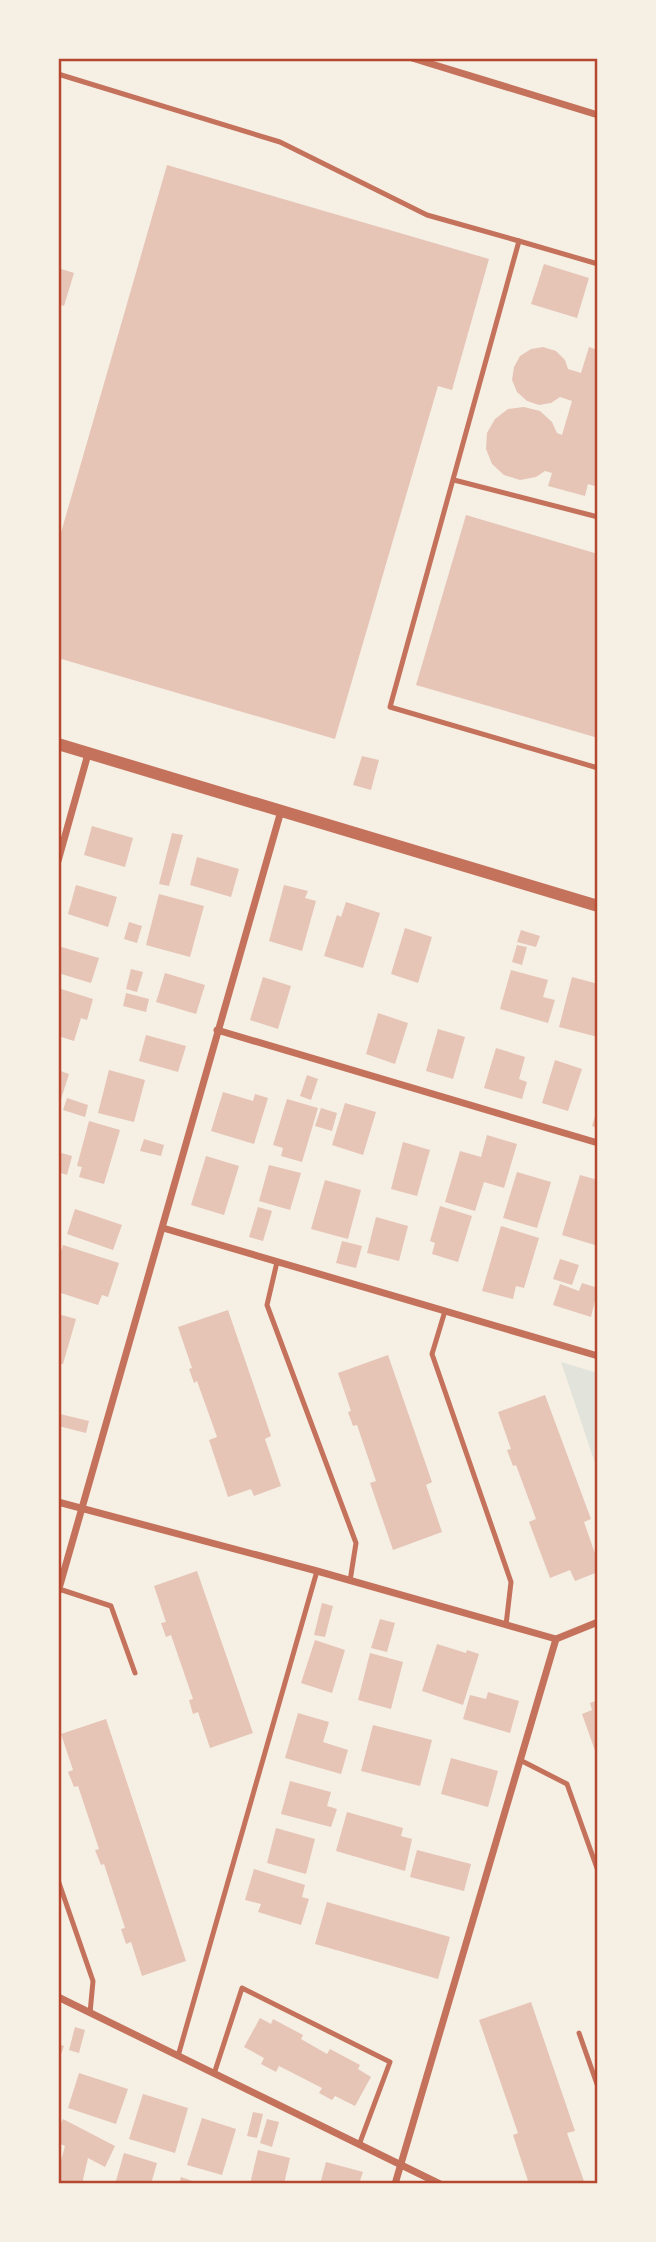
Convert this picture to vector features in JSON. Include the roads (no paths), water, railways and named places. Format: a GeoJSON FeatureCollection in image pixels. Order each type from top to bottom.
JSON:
{"type":"FeatureCollection","features":[{"type":"Feature","properties":{"kind":"street"},"geometry":{"type":"LineString","coordinates":[[412,58],[598,115]]}},
{"type":"Feature","properties":{"kind":"street"},"geometry":{"type":"LineString","coordinates":[[58,744],[598,906]]}},
{"type":"Feature","properties":{"kind":"street"},"geometry":{"type":"LineString","coordinates":[[58,861],[88,754]]}},
{"type":"Feature","properties":{"kind":"street"},"geometry":{"type":"LineString","coordinates":[[58,1590],[281,811]]}},
{"type":"Feature","properties":{"kind":"street"},"geometry":{"type":"LineString","coordinates":[[218,1030],[598,1143]]}},
{"type":"Feature","properties":{"kind":"street"},"geometry":{"type":"LineString","coordinates":[[163,1228],[598,1356]]}},
{"type":"Feature","properties":{"kind":"street"},"geometry":{"type":"LineString","coordinates":[[58,1502],[317,1571],[556,1639],[598,1622]]}},
{"type":"Feature","properties":{"kind":"street"},"geometry":{"type":"LineString","coordinates":[[395,2184],[556,1639]]}},
{"type":"Feature","properties":{"kind":"street"},"geometry":{"type":"LineString","coordinates":[[58,1997],[440,2184]]}},
{"type":"Feature","properties":{"kind":"lane"},"geometry":{"type":"LineString","coordinates":[[58,74],[280,142],[427,215],[598,264]]}},
{"type":"Feature","properties":{"kind":"lane"},"geometry":{"type":"LineString","coordinates":[[519,241],[390,707],[598,768]]}},
{"type":"Feature","properties":{"kind":"lane"},"geometry":{"type":"LineString","coordinates":[[454,480],[598,517]]}},
{"type":"Feature","properties":{"kind":"lane"},"geometry":{"type":"LineString","coordinates":[[277,1262],[267,1304],[356,1543],[350,1581]]}},
{"type":"Feature","properties":{"kind":"lane"},"geometry":{"type":"LineString","coordinates":[[444,1311],[432,1354],[511,1582],[506,1625]]}},
{"type":"Feature","properties":{"kind":"lane"},"geometry":{"type":"LineString","coordinates":[[178,2056],[317,1571]]}},
{"type":"Feature","properties":{"kind":"lane"},"geometry":{"type":"LineString","coordinates":[[58,1590],[111,1606],[135,1673]]}},
{"type":"Feature","properties":{"kind":"lane"},"geometry":{"type":"LineString","coordinates":[[520,1760],[566,1784],[598,1871]]}},
{"type":"Feature","properties":{"kind":"lane"},"geometry":{"type":"LineString","coordinates":[[58,1880],[93,1981],[90,2013]]}},
{"type":"Feature","properties":{"kind":"lane"},"geometry":{"type":"LineString","coordinates":[[214,2074],[242,1988],[390,2062],[359,2145]]}},
{"type":"Feature","properties":{"kind":"lane"},"geometry":{"type":"LineString","coordinates":[[579,2033],[598,2087]]}}]}
